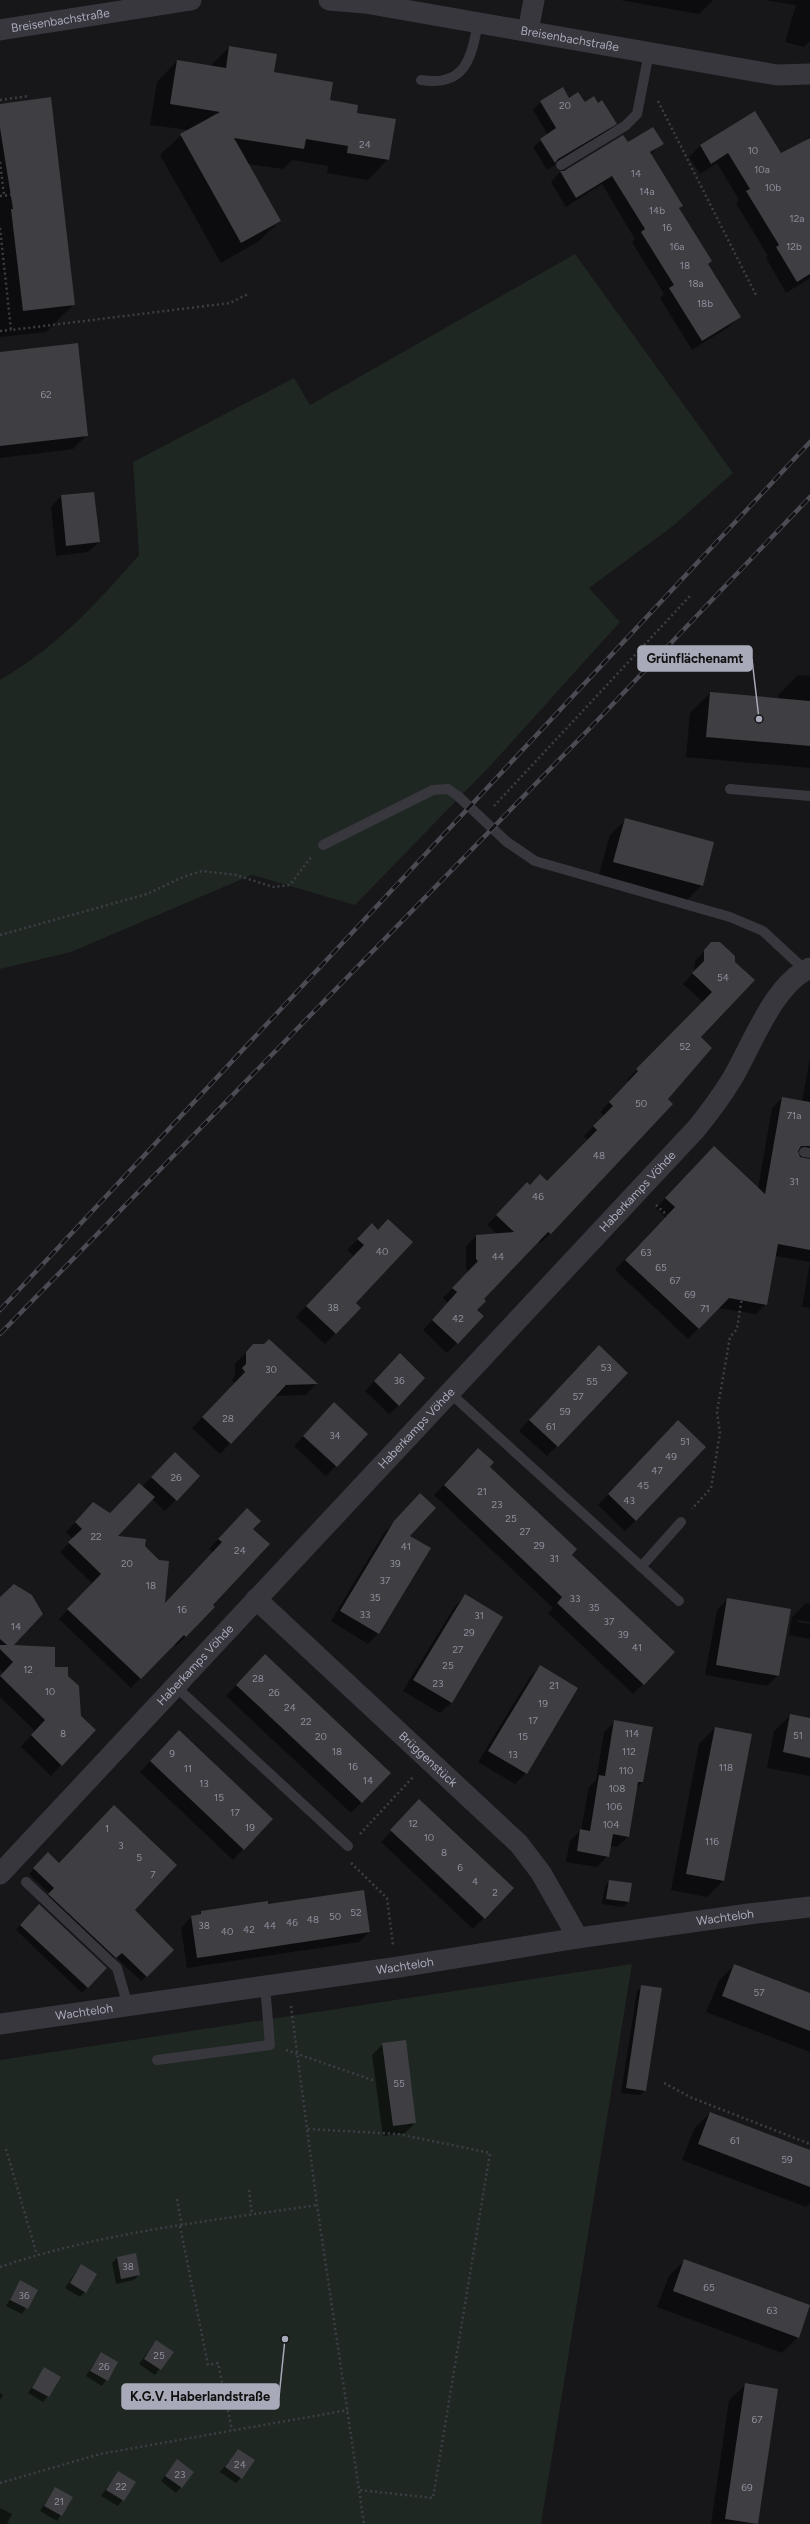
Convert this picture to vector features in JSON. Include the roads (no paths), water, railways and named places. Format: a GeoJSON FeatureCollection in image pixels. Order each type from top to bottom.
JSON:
{"type":"FeatureCollection","features":[{"type":"Feature","properties":{"kind":"street","name":"Breisenbachstraße"},"geometry":{"type":"LineString","coordinates":[[0,30],[191,0]]}},
{"type":"Feature","properties":{"kind":"street","name":"Breisenbachstraße"},"geometry":{"type":"LineString","coordinates":[[329,0],[356,1],[776,75],[810,74]]}},
{"type":"Feature","properties":{"kind":"street"},"geometry":{"type":"LineString","coordinates":[[528,31],[534,0]]}},
{"type":"Feature","properties":{"kind":"street","name":"Haberkamps Vöhde"},"geometry":{"type":"LineString","coordinates":[[0,1874],[640,1190],[717,1103],[774,1003],[787,985],[807,969]]}},
{"type":"Feature","properties":{"kind":"street","name":"Brüggenstück"},"geometry":{"type":"LineString","coordinates":[[256,1599],[518,1844],[541,1873],[578,1938]]}},
{"type":"Feature","properties":{"kind":"street","name":"Wachteloh"},"geometry":{"type":"LineString","coordinates":[[0,2024],[395,1968],[578,1938],[810,1907]]}},
{"type":"Feature","properties":{"kind":"lane"},"geometry":{"type":"LineString","coordinates":[[421,80],[444,82],[460,74],[471,55],[478,22]]}},
{"type":"Feature","properties":{"kind":"lane"},"geometry":{"type":"LineString","coordinates":[[561,165],[625,126],[637,114],[649,53]]}},
{"type":"Feature","properties":{"kind":"lane"},"geometry":{"type":"LineString","coordinates":[[730,789],[810,796]]}},
{"type":"Feature","properties":{"kind":"lane"},"geometry":{"type":"LineString","coordinates":[[323,845],[433,790],[448,790],[458,796],[507,842],[535,861],[730,916],[763,931],[807,969]]}},
{"type":"Feature","properties":{"kind":"lane"},"geometry":{"type":"LineString","coordinates":[[450,1393],[679,1601]]}},
{"type":"Feature","properties":{"kind":"lane"},"geometry":{"type":"LineString","coordinates":[[642,1567],[681,1522]]}},
{"type":"Feature","properties":{"kind":"lane"},"geometry":{"type":"LineString","coordinates":[[175,1686],[348,1846]]}},
{"type":"Feature","properties":{"kind":"lane"},"geometry":{"type":"LineString","coordinates":[[26,1882],[117,1968],[128,2006]]}},
{"type":"Feature","properties":{"kind":"lane"},"geometry":{"type":"LineString","coordinates":[[157,2060],[270,2045],[265,1986]]}},
{"type":"Feature","properties":{"kind":"railway"},"geometry":{"type":"LineString","coordinates":[[0,1310],[810,442]]}},
{"type":"Feature","properties":{"kind":"railway"},"geometry":{"type":"LineString","coordinates":[[0,1334],[591,727],[810,497]]}},
{"type":"Feature","properties":{"kind":"place","name":"Grünflächenamt"},"geometry":{"type":"Point","coordinates":[759,719]}},
{"type":"Feature","properties":{"kind":"place","name":"K.G.V. Haberlandstraße"},"geometry":{"type":"Point","coordinates":[285,2339]}}]}
